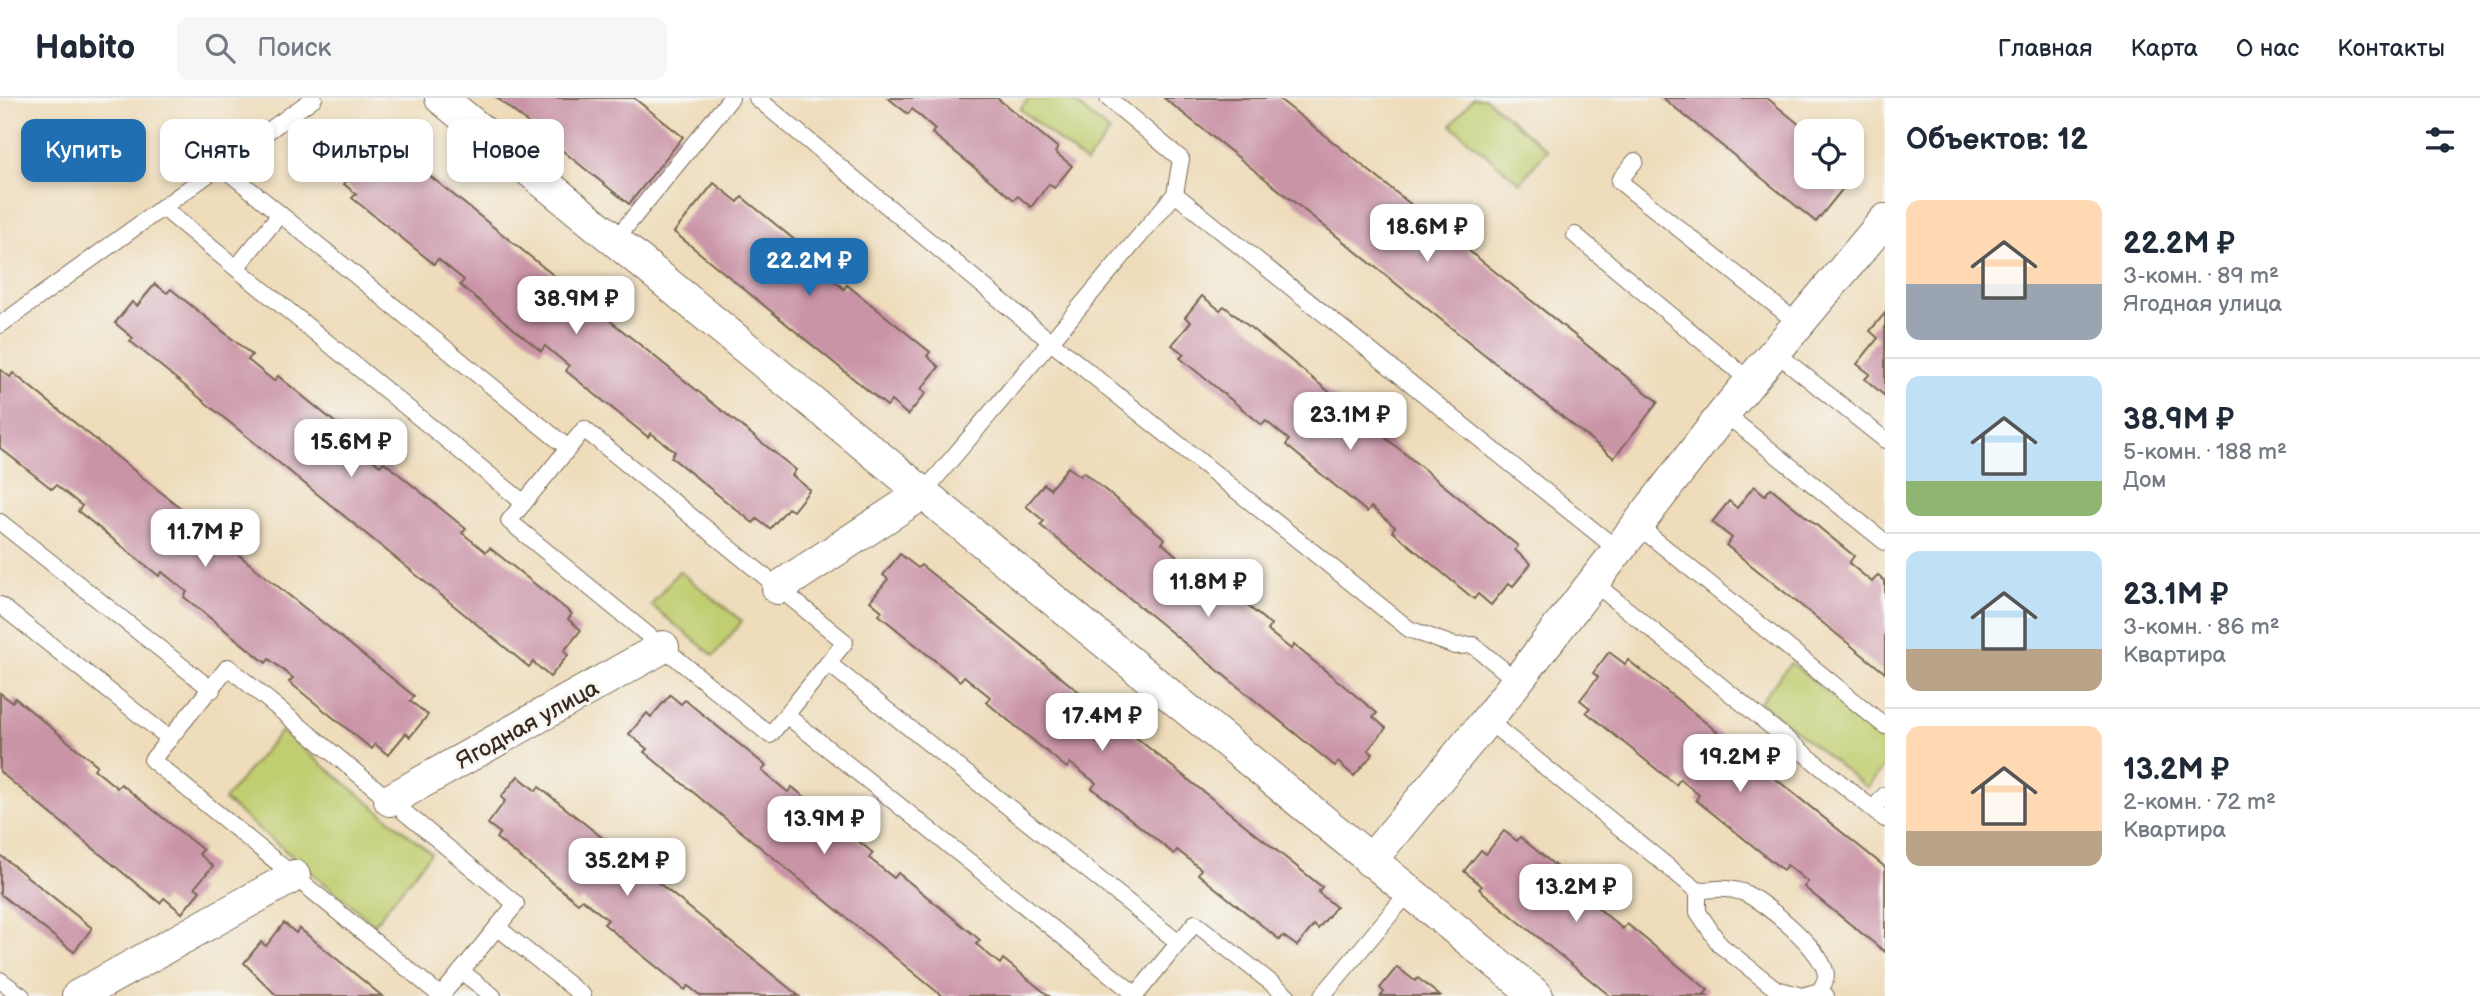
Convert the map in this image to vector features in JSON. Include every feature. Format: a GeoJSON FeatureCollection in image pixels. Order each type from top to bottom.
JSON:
{"type":"FeatureCollection","features":[{"type":"Feature","properties":{"kind":"street"},"geometry":{"type":"LineString","coordinates":[[441,98],[1537,996]]}},
{"type":"Feature","properties":{"kind":"street"},"geometry":{"type":"LineString","coordinates":[[1370,861],[1488,720],[1724,413],[1885,220]]}},
{"type":"Feature","properties":{"kind":"street"},"geometry":{"type":"LineString","coordinates":[[778,588],[923,493]]}},
{"type":"Feature","properties":{"kind":"street","name":"Ягодная улица"},"geometry":{"type":"LineString","coordinates":[[390,800],[663,647]]}},
{"type":"Feature","properties":{"kind":"street"},"geometry":{"type":"LineString","coordinates":[[78,996],[294,876]]}},
{"type":"Feature","properties":{"kind":"lane"},"geometry":{"type":"LineString","coordinates":[[274,127],[314,98]]}},
{"type":"Feature","properties":{"kind":"lane"},"geometry":{"type":"LineString","coordinates":[[615,240],[731,98]]}},
{"type":"Feature","properties":{"kind":"lane"},"geometry":{"type":"LineString","coordinates":[[757,98],[1051,342],[1409,629],[1455,646],[1473,645],[1517,681]]}},
{"type":"Feature","properties":{"kind":"lane"},"geometry":{"type":"LineString","coordinates":[[923,493],[1175,194],[1181,159],[1108,98]]}},
{"type":"Feature","properties":{"kind":"lane"},"geometry":{"type":"LineString","coordinates":[[1635,161],[1619,181],[1799,324]]}},
{"type":"Feature","properties":{"kind":"lane"},"geometry":{"type":"LineString","coordinates":[[0,325],[198,182]]}},
{"type":"Feature","properties":{"kind":"lane"},"geometry":{"type":"LineString","coordinates":[[241,182],[568,448]]}},
{"type":"Feature","properties":{"kind":"lane"},"geometry":{"type":"LineString","coordinates":[[1175,194],[1628,538],[1885,726]]}},
{"type":"Feature","properties":{"kind":"lane"},"geometry":{"type":"LineString","coordinates":[[162,207],[524,503]]}},
{"type":"Feature","properties":{"kind":"lane"},"geometry":{"type":"LineString","coordinates":[[236,268],[280,214]]}},
{"type":"Feature","properties":{"kind":"lane"},"geometry":{"type":"LineString","coordinates":[[1575,235],[1750,381]]}},
{"type":"Feature","properties":{"kind":"lane"},"geometry":{"type":"LineString","coordinates":[[1775,352],[1885,440]]}},
{"type":"Feature","properties":{"kind":"lane"},"geometry":{"type":"LineString","coordinates":[[1724,413],[1885,542]]}},
{"type":"Feature","properties":{"kind":"lane"},"geometry":{"type":"LineString","coordinates":[[584,429],[845,642],[770,735],[509,521],[568,448],[584,429]]}},
{"type":"Feature","properties":{"kind":"lane"},"geometry":{"type":"LineString","coordinates":[[0,522],[212,690]]}},
{"type":"Feature","properties":{"kind":"lane"},"geometry":{"type":"LineString","coordinates":[[1594,582],[1879,814],[1885,795]]}},
{"type":"Feature","properties":{"kind":"lane"},"geometry":{"type":"LineString","coordinates":[[0,605],[170,739]]}},
{"type":"Feature","properties":{"kind":"lane"},"geometry":{"type":"LineString","coordinates":[[828,663],[1179,943]]}},
{"type":"Feature","properties":{"kind":"lane"},"geometry":{"type":"LineString","coordinates":[[228,667],[516,904],[441,996],[152,760],[212,690],[228,667]]}},
{"type":"Feature","properties":{"kind":"lane"},"geometry":{"type":"LineString","coordinates":[[786,715],[1136,995],[1195,923],[1288,996]]}},
{"type":"Feature","properties":{"kind":"lane"},"geometry":{"type":"LineString","coordinates":[[1488,720],[1698,891],[1725,888],[1745,893],[1805,941],[1819,956],[1826,976],[1823,994],[1802,996],[1776,989],[1720,944],[1698,912],[1698,891]]}},
{"type":"Feature","properties":{"kind":"lane"},"geometry":{"type":"LineString","coordinates":[[1322,996],[1408,893]]}},
{"type":"Feature","properties":{"kind":"lane"},"geometry":{"type":"LineString","coordinates":[[497,927],[583,996]]}},
{"type":"Feature","properties":{"kind":"lane"},"geometry":{"type":"LineString","coordinates":[[461,971],[493,996]]}},
{"type":"Feature","properties":{"kind":"lane"},"geometry":{"type":"LineString","coordinates":[[0,979],[22,996]]}},
{"type":"Feature","properties":{"kind":"green space"},"geometry":{"type":"Polygon","coordinates":[[[1029,98],[1069,98],[1110,132],[1086,163],[1020,109],[1029,98]]]}},
{"type":"Feature","properties":{"kind":"green space"},"geometry":{"type":"Polygon","coordinates":[[[1473,98],[1485,98],[1547,150],[1520,183],[1451,125],[1473,98]]]}},
{"type":"Feature","properties":{"kind":"green space"},"geometry":{"type":"Polygon","coordinates":[[[679,571],[742,621],[714,656],[651,605],[679,571]]]}},
{"type":"Feature","properties":{"kind":"green space"},"geometry":{"type":"Polygon","coordinates":[[[1791,663],[1885,738],[1885,765],[1867,788],[1760,702],[1791,663]]]}},
{"type":"Feature","properties":{"kind":"green space"},"geometry":{"type":"Polygon","coordinates":[[[281,731],[431,853],[374,924],[224,800],[281,731]]]}},
{"type":"Feature","properties":{"kind":"building"},"geometry":{"type":"Polygon","coordinates":[[[497,98],[634,98],[683,137],[629,204],[564,152],[564,119],[523,119],[497,98]]]}},
{"type":"Feature","properties":{"kind":"building"},"geometry":{"type":"Polygon","coordinates":[[[888,98],[997,98],[1058,148],[1055,152],[1072,166],[1054,188],[1049,184],[1031,207],[1018,196],[1014,200],[932,133],[935,129],[912,109],[908,114],[888,98]]]}},
{"type":"Feature","properties":{"kind":"building"},"geometry":{"type":"Polygon","coordinates":[[[1164,98],[1278,98],[1658,402],[1614,458],[1164,98]]]}},
{"type":"Feature","properties":{"kind":"building"},"geometry":{"type":"Polygon","coordinates":[[[1663,98],[1767,98],[1794,120],[1794,189],[1843,189],[1816,222],[1663,98]]]}},
{"type":"Feature","properties":{"kind":"building"},"geometry":{"type":"Polygon","coordinates":[[[433,179],[796,470],[792,475],[810,490],[793,511],[788,508],[770,529],[757,519],[753,523],[671,457],[675,452],[651,433],[648,437],[566,371],[569,366],[545,346],[541,351],[460,285],[464,280],[438,259],[434,264],[352,198],[356,194],[344,184],[433,182],[433,179]]]}},
{"type":"Feature","properties":{"kind":"building"},"geometry":{"type":"Polygon","coordinates":[[[714,183],[738,202],[742,197],[824,264],[820,269],[844,289],[847,285],[930,352],[927,356],[939,367],[921,389],[926,393],[908,415],[891,401],[887,406],[674,232],[714,183]]]}},
{"type":"Feature","properties":{"kind":"building"},"geometry":{"type":"Polygon","coordinates":[[[155,284],[167,293],[171,289],[252,355],[248,360],[274,381],[278,376],[359,442],[355,446],[380,466],[384,462],[466,529],[462,533],[486,552],[490,548],[572,614],[568,619],[581,630],[564,651],[568,655],[550,677],[533,662],[529,667],[130,341],[133,338],[115,323],[132,302],[137,306],[155,284]]]}},
{"type":"Feature","properties":{"kind":"building"},"geometry":{"type":"Polygon","coordinates":[[[1202,296],[1220,310],[1224,306],[1518,546],[1515,550],[1531,564],[1513,586],[1509,583],[1491,605],[1478,594],[1474,599],[1392,531],[1395,527],[1371,507],[1367,512],[1286,445],[1289,440],[1266,421],[1262,425],[1180,358],[1184,354],[1172,345],[1191,322],[1185,317],[1202,296]]]}},
{"type":"Feature","properties":{"kind":"building"},"geometry":{"type":"Polygon","coordinates":[[[1885,313],[1885,396],[1865,379],[1870,374],[1857,364],[1878,338],[1870,331],[1885,313]]]}},
{"type":"Feature","properties":{"kind":"building"},"geometry":{"type":"Polygon","coordinates":[[[0,369],[10,377],[13,373],[414,696],[410,701],[428,715],[410,737],[406,733],[388,755],[375,744],[372,749],[289,682],[293,678],[269,659],[266,663],[184,597],[187,592],[162,572],[159,576],[78,511],[82,506],[56,485],[52,489],[0,448],[0,369]]]}},
{"type":"Feature","properties":{"kind":"building"},"geometry":{"type":"Polygon","coordinates":[[[1068,467],[1080,476],[1083,472],[1165,539],[1162,543],[1185,563],[1189,558],[1271,625],[1267,630],[1291,649],[1294,645],[1377,713],[1373,717],[1386,728],[1368,750],[1373,754],[1354,776],[1338,762],[1335,766],[1040,525],[1044,521],[1026,506],[1044,484],[1050,489],[1068,467]]]}},
{"type":"Feature","properties":{"kind":"building"},"geometry":{"type":"Polygon","coordinates":[[[1754,486],[1765,495],[1771,488],[1854,556],[1849,563],[1872,582],[1878,575],[1885,581],[1885,673],[1726,545],[1732,538],[1712,522],[1729,501],[1737,508],[1754,486]]]}},
{"type":"Feature","properties":{"kind":"building"},"geometry":{"type":"Polygon","coordinates":[[[900,554],[918,568],[921,565],[1322,887],[1318,892],[1336,907],[1318,929],[1314,925],[1297,946],[1283,936],[1280,940],[1198,874],[1201,869],[1177,850],[1174,854],[1092,788],[1096,783],[1070,763],[1067,768],[986,702],[990,697],[964,676],[960,681],[879,615],[882,611],[870,601],[888,579],[883,575],[900,554]]]}},
{"type":"Feature","properties":{"kind":"building"},"geometry":{"type":"Polygon","coordinates":[[[1609,652],[1625,664],[1628,660],[1885,867],[1885,952],[1804,887],[1808,882],[1787,865],[1783,870],[1696,800],[1699,795],[1680,779],[1676,785],[1586,712],[1590,708],[1580,700],[1598,677],[1593,673],[1609,652]]]}},
{"type":"Feature","properties":{"kind":"building"},"geometry":{"type":"Polygon","coordinates":[[[0,693],[12,702],[15,698],[97,765],[94,769],[117,788],[121,784],[203,850],[199,854],[213,866],[195,887],[200,891],[182,913],[164,898],[160,903],[0,772],[0,693]]]}},
{"type":"Feature","properties":{"kind":"building"},"geometry":{"type":"Polygon","coordinates":[[[670,695],[681,704],[685,700],[766,766],[762,771],[788,792],[792,787],[873,853],[869,858],[894,878],[898,873],[980,940],[976,944],[1000,964],[1003,959],[1049,996],[942,996],[644,752],[647,749],[629,734],[647,713],[651,717],[670,695]]]}},
{"type":"Feature","properties":{"kind":"building"},"geometry":{"type":"Polygon","coordinates":[[[518,776],[536,791],[539,787],[799,996],[701,996],[688,986],[685,990],[604,924],[608,920],[582,899],[578,903],[496,838],[500,833],[488,824],[505,801],[501,797],[518,776]]]}},
{"type":"Feature","properties":{"kind":"building"},"geometry":{"type":"Polygon","coordinates":[[[1504,831],[1517,841],[1520,837],[1601,903],[1598,908],[1623,929],[1627,924],[1708,990],[1704,994],[1707,996],[1610,996],[1479,889],[1482,886],[1464,871],[1481,850],[1486,854],[1504,831]]]}},
{"type":"Feature","properties":{"kind":"building"},"geometry":{"type":"Polygon","coordinates":[[[0,855],[92,928],[74,952],[0,894],[0,855]]]}},
{"type":"Feature","properties":{"kind":"building"},"geometry":{"type":"Polygon","coordinates":[[[284,923],[296,933],[299,928],[382,996],[277,996],[244,963],[261,942],[266,946],[284,923]]]}},
{"type":"Feature","properties":{"kind":"building"},"geometry":{"type":"Polygon","coordinates":[[[1397,967],[1415,981],[1418,978],[1440,996],[1381,996],[1384,992],[1380,988],[1397,967]]]}}]}
